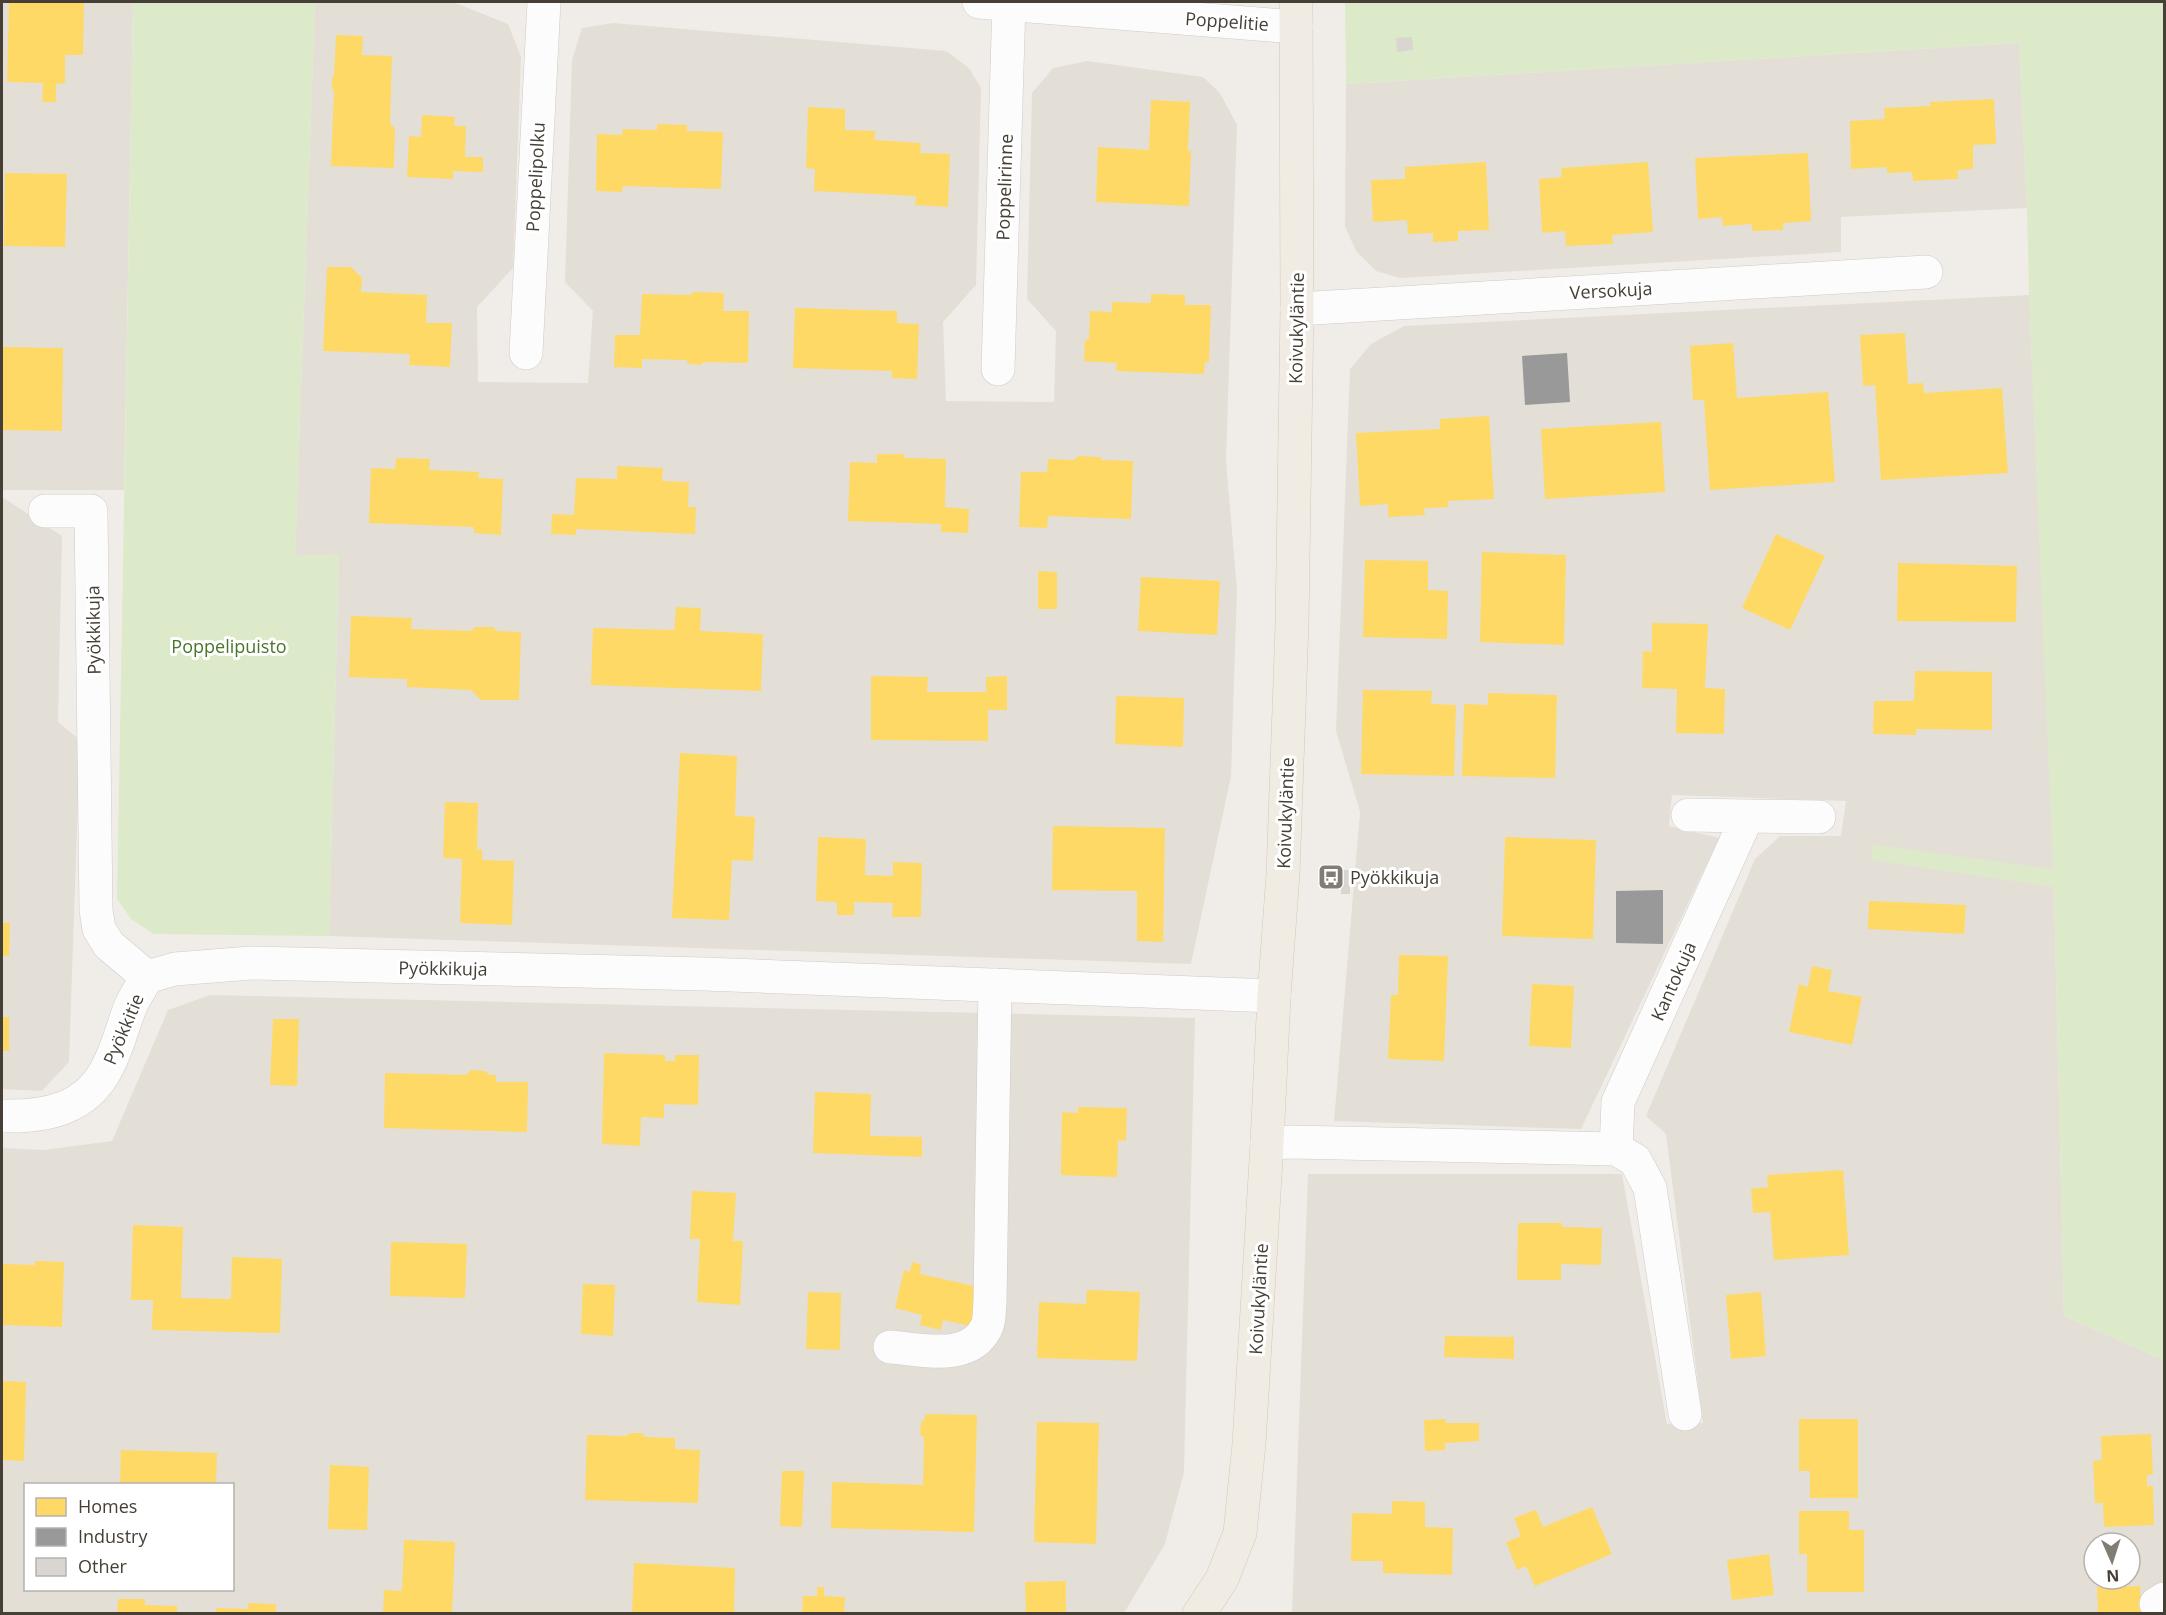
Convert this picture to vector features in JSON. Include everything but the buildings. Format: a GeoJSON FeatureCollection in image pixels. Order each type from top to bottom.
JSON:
{"type":"FeatureCollection","features":[{"type":"Feature","properties":{"kind":"main road","name":"Koivukyläntie"},"geometry":{"type":"LineString","coordinates":[[1199,1614],[1222,1580],[1240,1533],[1249,1444],[1283,874],[1292,626],[1297,309],[1296,14]]}},
{"type":"Feature","properties":{"kind":"street","name":"Poppelipolku"},"geometry":{"type":"LineString","coordinates":[[526,353],[544,2]]}},
{"type":"Feature","properties":{"kind":"street","name":"Poppelitie"},"geometry":{"type":"LineString","coordinates":[[999,2],[1296,14]]}},
{"type":"Feature","properties":{"kind":"street","name":"Poppelirinne"},"geometry":{"type":"LineString","coordinates":[[998,369],[999,2]]}},
{"type":"Feature","properties":{"kind":"street","name":"Versokuja"},"geometry":{"type":"LineString","coordinates":[[1297,309],[1926,272]]}},
{"type":"Feature","properties":{"kind":"street","name":"Pyökkikuja"},"geometry":{"type":"LineString","coordinates":[[45,512],[92,511],[96,910],[99,929],[109,945],[147,977],[176,969],[251,963],[704,974],[1274,996]]}},
{"type":"Feature","properties":{"kind":"street"},"geometry":{"type":"LineString","coordinates":[[1688,815],[1819,817]]}},
{"type":"Feature","properties":{"kind":"street","name":"Kantokuja"},"geometry":{"type":"LineString","coordinates":[[1616,1149],[1618,1101],[1747,817]]}},
{"type":"Feature","properties":{"kind":"street","name":"Pyökkitie"},"geometry":{"type":"LineString","coordinates":[[2,1116],[60,1111],[79,1101],[92,1089],[107,1069],[132,1005],[147,977]]}},
{"type":"Feature","properties":{"kind":"street"},"geometry":{"type":"LineString","coordinates":[[890,1347],[955,1351],[968,1347],[980,1337],[987,1324],[990,1302],[995,985]]}},
{"type":"Feature","properties":{"kind":"street"},"geometry":{"type":"LineString","coordinates":[[1267,1143],[1616,1149],[1635,1160],[1650,1188],[1685,1414]]}},
{"type":"Feature","properties":{"kind":"shaded area"},"geometry":{"type":"Polygon","coordinates":[[[2,2],[133,2],[124,490],[2,490],[2,2]]]}},
{"type":"Feature","properties":{"kind":"shaded area"},"geometry":{"type":"Polygon","coordinates":[[[318,2],[453,2],[508,24],[521,57],[513,268],[477,307],[478,382],[588,383],[593,311],[565,282],[572,60],[582,28],[613,23],[946,51],[969,68],[981,88],[976,285],[943,322],[946,401],[1054,402],[1056,331],[1027,299],[1032,93],[1053,68],[1087,61],[1203,77],[1220,93],[1237,125],[1226,461],[1237,589],[1231,776],[1191,964],[329,936],[339,555],[295,556],[315,4],[318,2]]]}},
{"type":"Feature","properties":{"kind":"shaded area"},"geometry":{"type":"Polygon","coordinates":[[[2019,43],[2027,208],[1841,217],[1841,252],[1400,278],[1376,271],[1356,251],[1345,227],[1346,84],[2019,43]]]}},
{"type":"Feature","properties":{"kind":"shaded area"},"geometry":{"type":"Polygon","coordinates":[[[2029,295],[2053,846],[2064,1316],[2164,1360],[2164,1613],[1292,1614],[1308,1174],[1622,1174],[1667,1424],[1703,1423],[1666,1134],[1646,1116],[1755,859],[1780,836],[1841,836],[1846,801],[1672,795],[1669,826],[1719,838],[1581,1129],[1334,1121],[1360,812],[1336,731],[1350,369],[1371,344],[1404,326],[2029,295]]]}},
{"type":"Feature","properties":{"kind":"shaded area"},"geometry":{"type":"Polygon","coordinates":[[[2,497],[62,536],[58,722],[80,740],[69,1062],[42,1091],[2,1089],[2,497]]]}},
{"type":"Feature","properties":{"kind":"shaded area"},"geometry":{"type":"Polygon","coordinates":[[[210,995],[1195,1018],[1184,1472],[1165,1544],[1124,1613],[2,1614],[2,1148],[44,1150],[112,1141],[168,1010],[210,995]]]}},
{"type":"Feature","properties":{"kind":"green space","name":"Poppelipuisto"},"geometry":{"type":"Polygon","coordinates":[[[133,2],[318,2],[315,4],[295,556],[339,554],[329,936],[154,934],[131,919],[117,899],[133,2]]]}},
{"type":"Feature","properties":{"kind":"green space"},"geometry":{"type":"Polygon","coordinates":[[[1345,2],[2164,2],[2164,1360],[2064,1316],[2054,887],[1872,860],[1871,844],[2053,869],[2019,43],[1346,84],[1345,2]]]}},
{"type":"Feature","properties":{"kind":"place","name":"Pyökkikuja"},"geometry":{"type":"Point","coordinates":[1331,877]}}]}
